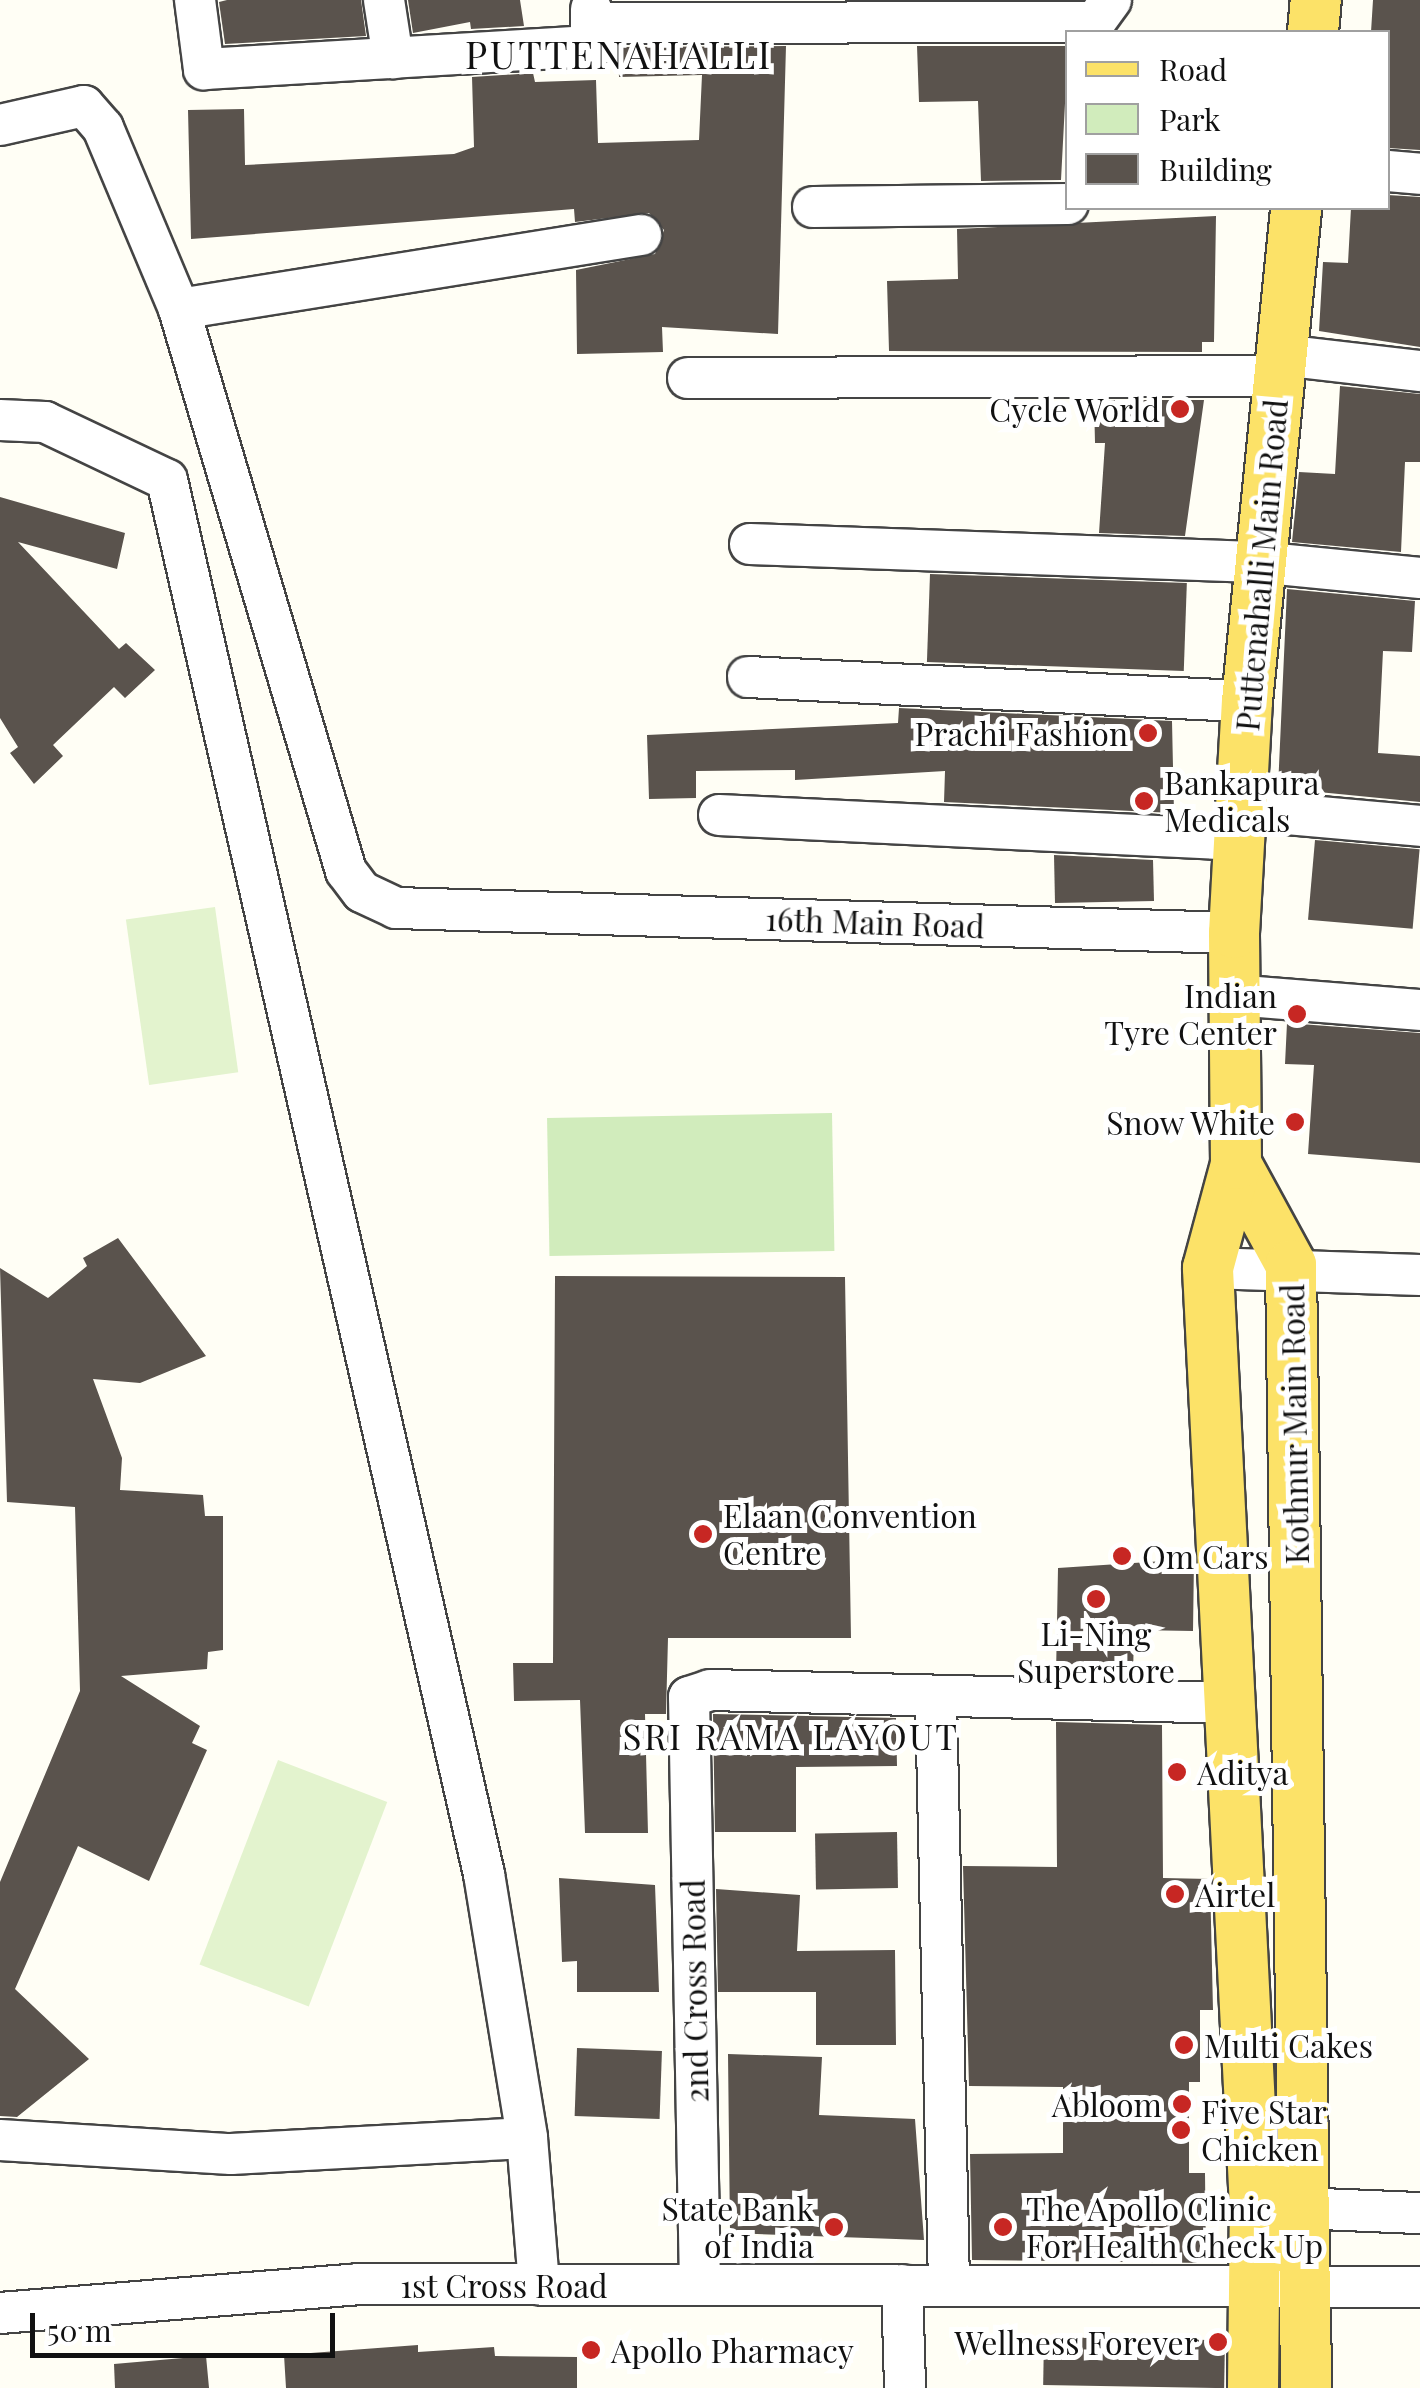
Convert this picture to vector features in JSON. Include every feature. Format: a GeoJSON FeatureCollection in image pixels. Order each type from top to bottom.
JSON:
{"type":"FeatureCollection","features":[{"type":"Feature","properties":{"kind":"main road"},"geometry":{"type":"LineString","coordinates":[[1313,30],[1316,0]]}},
{"type":"Feature","properties":{"kind":"main road","name":"Puttenahalli Main Road"},"geometry":{"type":"LineString","coordinates":[[1236,1164],[1234,934],[1247,701],[1256,562],[1296,210]]}},
{"type":"Feature","properties":{"kind":"main road"},"geometry":{"type":"LineString","coordinates":[[1236,1164],[1208,1268],[1234,1703],[1255,2207],[1253,2388]]}},
{"type":"Feature","properties":{"kind":"main road","name":"Kothnur Main Road"},"geometry":{"type":"LineString","coordinates":[[1236,1164],[1291,1265],[1307,2207],[1306,2388]]}},
{"type":"Feature","properties":{"kind":"street"},"geometry":{"type":"LineString","coordinates":[[195,0],[204,70],[591,46],[591,12],[1095,22],[1112,0]]}},
{"type":"Feature","properties":{"kind":"street"},"geometry":{"type":"LineString","coordinates":[[384,0],[393,58]]}},
{"type":"Feature","properties":{"kind":"street","name":"16th Main Road"},"geometry":{"type":"LineString","coordinates":[[0,125],[84,106],[103,128],[179,309],[346,872],[362,892],[396,908],[1234,934]]}},
{"type":"Feature","properties":{"kind":"street"},"geometry":{"type":"LineString","coordinates":[[1390,172],[1420,174]]}},
{"type":"Feature","properties":{"kind":"street"},"geometry":{"type":"LineString","coordinates":[[813,206],[1065,204]]}},
{"type":"Feature","properties":{"kind":"street"},"geometry":{"type":"LineString","coordinates":[[179,309],[641,235]]}},
{"type":"Feature","properties":{"kind":"street"},"geometry":{"type":"LineString","coordinates":[[688,378],[1280,366],[1420,371]]}},
{"type":"Feature","properties":{"kind":"street"},"geometry":{"type":"LineString","coordinates":[[0,420],[45,422],[167,480],[484,1874],[528,2138],[539,2285]]}},
{"type":"Feature","properties":{"kind":"street"},"geometry":{"type":"LineString","coordinates":[[750,544],[1256,562],[1420,578]]}},
{"type":"Feature","properties":{"kind":"street"},"geometry":{"type":"LineString","coordinates":[[748,677],[1247,701]]}},
{"type":"Feature","properties":{"kind":"street"},"geometry":{"type":"LineString","coordinates":[[719,816],[1420,826]]}},
{"type":"Feature","properties":{"kind":"street"},"geometry":{"type":"LineString","coordinates":[[1233,995],[1420,1010]]}},
{"type":"Feature","properties":{"kind":"street"},"geometry":{"type":"LineString","coordinates":[[1208,1268],[1291,1265],[1420,1275]]}},
{"type":"Feature","properties":{"kind":"street","name":"2nd Cross Road"},"geometry":{"type":"LineString","coordinates":[[700,2285],[690,1698],[710,1690],[936,1698]]}},
{"type":"Feature","properties":{"kind":"street"},"geometry":{"type":"LineString","coordinates":[[948,2284],[936,1698],[1234,1703]]}},
{"type":"Feature","properties":{"kind":"street"},"geometry":{"type":"LineString","coordinates":[[0,2140],[232,2154],[528,2138]]}},
{"type":"Feature","properties":{"kind":"street"},"geometry":{"type":"LineString","coordinates":[[1255,2207],[1420,2212]]}},
{"type":"Feature","properties":{"kind":"street"},"geometry":{"type":"LineString","coordinates":[[902,2284],[906,2388]]}},
{"type":"Feature","properties":{"kind":"street","name":"1st Cross Road"},"geometry":{"type":"LineString","coordinates":[[0,2313],[268,2288],[902,2284],[1420,2287]]}},
{"type":"Feature","properties":{"kind":"green space"},"geometry":{"type":"Polygon","coordinates":[[[215,907],[238,1072],[149,1085],[126,920],[215,907]]]}},
{"type":"Feature","properties":{"kind":"green space"},"geometry":{"type":"Polygon","coordinates":[[[832,1113],[834,1251],[549,1256],[547,1118],[832,1113]]]}},
{"type":"Feature","properties":{"kind":"green space"},"geometry":{"type":"Polygon","coordinates":[[[278,1760],[387,1802],[309,2006],[200,1964],[278,1760]]]}},
{"type":"Feature","properties":{"kind":"building"},"geometry":{"type":"Polygon","coordinates":[[[361,0],[366,36],[225,44],[219,2],[361,0]]]}},
{"type":"Feature","properties":{"kind":"building"},"geometry":{"type":"Polygon","coordinates":[[[408,0],[520,0],[524,26],[471,29],[470,22],[413,33],[408,0]]]}},
{"type":"Feature","properties":{"kind":"building"},"geometry":{"type":"Polygon","coordinates":[[[1373,0],[1420,0],[1420,150],[1390,148],[1390,30],[1371,30],[1373,0]]]}},
{"type":"Feature","properties":{"kind":"building"},"geometry":{"type":"Polygon","coordinates":[[[786,46],[778,334],[662,327],[663,352],[577,354],[576,270],[655,254],[664,230],[649,213],[575,222],[574,209],[191,239],[188,110],[244,109],[245,165],[454,154],[474,147],[472,77],[533,73],[535,82],[596,80],[598,143],[699,140],[702,75],[619,77],[618,47],[786,46]]]}},
{"type":"Feature","properties":{"kind":"building"},"geometry":{"type":"Polygon","coordinates":[[[917,46],[1065,46],[1061,180],[981,181],[978,101],[919,102],[917,46]]]}},
{"type":"Feature","properties":{"kind":"building"},"geometry":{"type":"Polygon","coordinates":[[[1390,195],[1420,197],[1420,347],[1319,331],[1323,262],[1348,263],[1351,210],[1390,210],[1390,195]]]}},
{"type":"Feature","properties":{"kind":"building"},"geometry":{"type":"Polygon","coordinates":[[[1216,216],[1214,342],[1202,342],[1202,352],[889,351],[887,281],[958,279],[957,229],[1216,216]]]}},
{"type":"Feature","properties":{"kind":"building"},"geometry":{"type":"Polygon","coordinates":[[[1340,386],[1420,394],[1420,462],[1405,462],[1401,552],[1292,542],[1299,472],[1335,474],[1340,386]]]}},
{"type":"Feature","properties":{"kind":"building"},"geometry":{"type":"Polygon","coordinates":[[[1094,400],[1204,400],[1185,536],[1099,533],[1105,443],[1095,443],[1094,400]]]}},
{"type":"Feature","properties":{"kind":"building"},"geometry":{"type":"Polygon","coordinates":[[[0,497],[125,533],[117,569],[18,542],[119,649],[126,643],[155,670],[125,698],[114,687],[53,745],[63,756],[34,784],[10,753],[18,747],[0,718],[0,497]]]}},
{"type":"Feature","properties":{"kind":"building"},"geometry":{"type":"Polygon","coordinates":[[[930,574],[1187,583],[1184,671],[927,662],[930,574]]]}},
{"type":"Feature","properties":{"kind":"building"},"geometry":{"type":"Polygon","coordinates":[[[1287,589],[1415,601],[1412,652],[1383,651],[1378,753],[1420,756],[1420,802],[1278,788],[1287,589]]]}},
{"type":"Feature","properties":{"kind":"building"},"geometry":{"type":"Polygon","coordinates":[[[899,708],[1172,721],[1174,813],[944,802],[945,771],[795,780],[795,770],[696,771],[696,798],[649,799],[647,735],[898,723],[899,708]]]}},
{"type":"Feature","properties":{"kind":"building"},"geometry":{"type":"Polygon","coordinates":[[[1315,840],[1420,849],[1413,929],[1308,920],[1315,840]]]}},
{"type":"Feature","properties":{"kind":"building"},"geometry":{"type":"Polygon","coordinates":[[[1054,855],[1153,860],[1154,901],[1055,903],[1054,855]]]}},
{"type":"Feature","properties":{"kind":"building"},"geometry":{"type":"Polygon","coordinates":[[[1287,1023],[1420,1033],[1420,1163],[1308,1154],[1314,1065],[1285,1064],[1287,1023]]]}},
{"type":"Feature","properties":{"kind":"building"},"geometry":{"type":"Polygon","coordinates":[[[118,1238],[206,1356],[140,1383],[93,1379],[122,1458],[120,1490],[203,1495],[205,1516],[223,1516],[223,1650],[208,1652],[207,1669],[121,1676],[200,1726],[192,1743],[207,1750],[149,1881],[78,1846],[15,1989],[89,2059],[17,2117],[0,2116],[0,1882],[80,1691],[75,1507],[7,1502],[0,1268],[48,1298],[87,1266],[83,1258],[118,1238]]]}},
{"type":"Feature","properties":{"kind":"building"},"geometry":{"type":"Polygon","coordinates":[[[555,1276],[845,1277],[851,1638],[668,1638],[666,1714],[645,1714],[648,1833],[585,1833],[580,1700],[514,1701],[513,1663],[553,1663],[555,1276]]]}},
{"type":"Feature","properties":{"kind":"building"},"geometry":{"type":"Polygon","coordinates":[[[1194,1559],[1193,1631],[1134,1630],[1133,1677],[1056,1675],[1058,1568],[1194,1559]]]}},
{"type":"Feature","properties":{"kind":"building"},"geometry":{"type":"Polygon","coordinates":[[[713,1714],[896,1718],[897,1766],[796,1767],[796,1832],[715,1832],[713,1714]]]}},
{"type":"Feature","properties":{"kind":"building"},"geometry":{"type":"Polygon","coordinates":[[[1056,1722],[1162,1725],[1163,1878],[1210,1879],[1213,2010],[1200,2010],[1200,2082],[1189,2082],[1189,2173],[1205,2173],[1206,2263],[972,2260],[970,2154],[1063,2153],[1063,2087],[969,2086],[963,1866],[1057,1867],[1056,1722]]]}},
{"type":"Feature","properties":{"kind":"building"},"geometry":{"type":"Polygon","coordinates":[[[897,1832],[898,1888],[816,1889],[815,1833],[897,1832]]]}},
{"type":"Feature","properties":{"kind":"building"},"geometry":{"type":"Polygon","coordinates":[[[559,1878],[655,1885],[659,1992],[577,1992],[577,1961],[562,1962],[559,1878]]]}},
{"type":"Feature","properties":{"kind":"building"},"geometry":{"type":"Polygon","coordinates":[[[716,1889],[800,1895],[797,1951],[895,1950],[896,2045],[816,2045],[816,1992],[718,1992],[716,1889]]]}},
{"type":"Feature","properties":{"kind":"building"},"geometry":{"type":"Polygon","coordinates":[[[577,2048],[662,2051],[660,2119],[575,2116],[577,2048]]]}},
{"type":"Feature","properties":{"kind":"building"},"geometry":{"type":"Polygon","coordinates":[[[728,2054],[822,2057],[819,2115],[915,2119],[924,2240],[730,2233],[728,2054]]]}},
{"type":"Feature","properties":{"kind":"building"},"geometry":{"type":"Polygon","coordinates":[[[1044,2337],[1225,2340],[1224,2388],[1043,2385],[1044,2337]]]}},
{"type":"Feature","properties":{"kind":"building"},"geometry":{"type":"Polygon","coordinates":[[[418,2345],[418,2352],[494,2347],[495,2356],[577,2357],[577,2388],[286,2388],[284,2355],[418,2345]]]}},
{"type":"Feature","properties":{"kind":"building"},"geometry":{"type":"Polygon","coordinates":[[[206,2356],[209,2388],[115,2388],[114,2364],[206,2356]]]}},
{"type":"Feature","properties":{"kind":"place","name":"Cycle World"},"geometry":{"type":"Point","coordinates":[1180,409]}},
{"type":"Feature","properties":{"kind":"place","name":"Prachi Fashion"},"geometry":{"type":"Point","coordinates":[1148,733]}},
{"type":"Feature","properties":{"kind":"place","name":"Bankapura Medicals"},"geometry":{"type":"Point","coordinates":[1144,801]}},
{"type":"Feature","properties":{"kind":"place","name":"Indian Tyre Center"},"geometry":{"type":"Point","coordinates":[1297,1014]}},
{"type":"Feature","properties":{"kind":"place","name":"Snow White"},"geometry":{"type":"Point","coordinates":[1295,1122]}},
{"type":"Feature","properties":{"kind":"place","name":"Elaan Convention Centre"},"geometry":{"type":"Point","coordinates":[703,1534]}},
{"type":"Feature","properties":{"kind":"place","name":"Om Cars"},"geometry":{"type":"Point","coordinates":[1122,1556]}},
{"type":"Feature","properties":{"kind":"place","name":"Li-Ning Superstore"},"geometry":{"type":"Point","coordinates":[1096,1599]}},
{"type":"Feature","properties":{"kind":"place","name":"Aditya"},"geometry":{"type":"Point","coordinates":[1177,1772]}},
{"type":"Feature","properties":{"kind":"place","name":"Airtel"},"geometry":{"type":"Point","coordinates":[1175,1894]}},
{"type":"Feature","properties":{"kind":"place","name":"Multi Cakes"},"geometry":{"type":"Point","coordinates":[1184,2045]}},
{"type":"Feature","properties":{"kind":"place","name":"Abloom"},"geometry":{"type":"Point","coordinates":[1182,2104]}},
{"type":"Feature","properties":{"kind":"place","name":"Five Star Chicken"},"geometry":{"type":"Point","coordinates":[1181,2130]}},
{"type":"Feature","properties":{"kind":"place","name":"State Bank of India"},"geometry":{"type":"Point","coordinates":[834,2227]}},
{"type":"Feature","properties":{"kind":"place","name":"The Apollo Clinic For Health Check Up"},"geometry":{"type":"Point","coordinates":[1003,2227]}},
{"type":"Feature","properties":{"kind":"place","name":"Wellness Forever"},"geometry":{"type":"Point","coordinates":[1218,2342]}},
{"type":"Feature","properties":{"kind":"place","name":"Apollo Pharmacy"},"geometry":{"type":"Point","coordinates":[591,2350]}},
{"type":"Feature","properties":{"kind":"district","name":"PUTTENAHALLI"},"geometry":{"type":"Point","coordinates":[619,54]}},
{"type":"Feature","properties":{"kind":"district","name":"SRI RAMA LAYOUT"},"geometry":{"type":"Point","coordinates":[791,1736]}}]}
